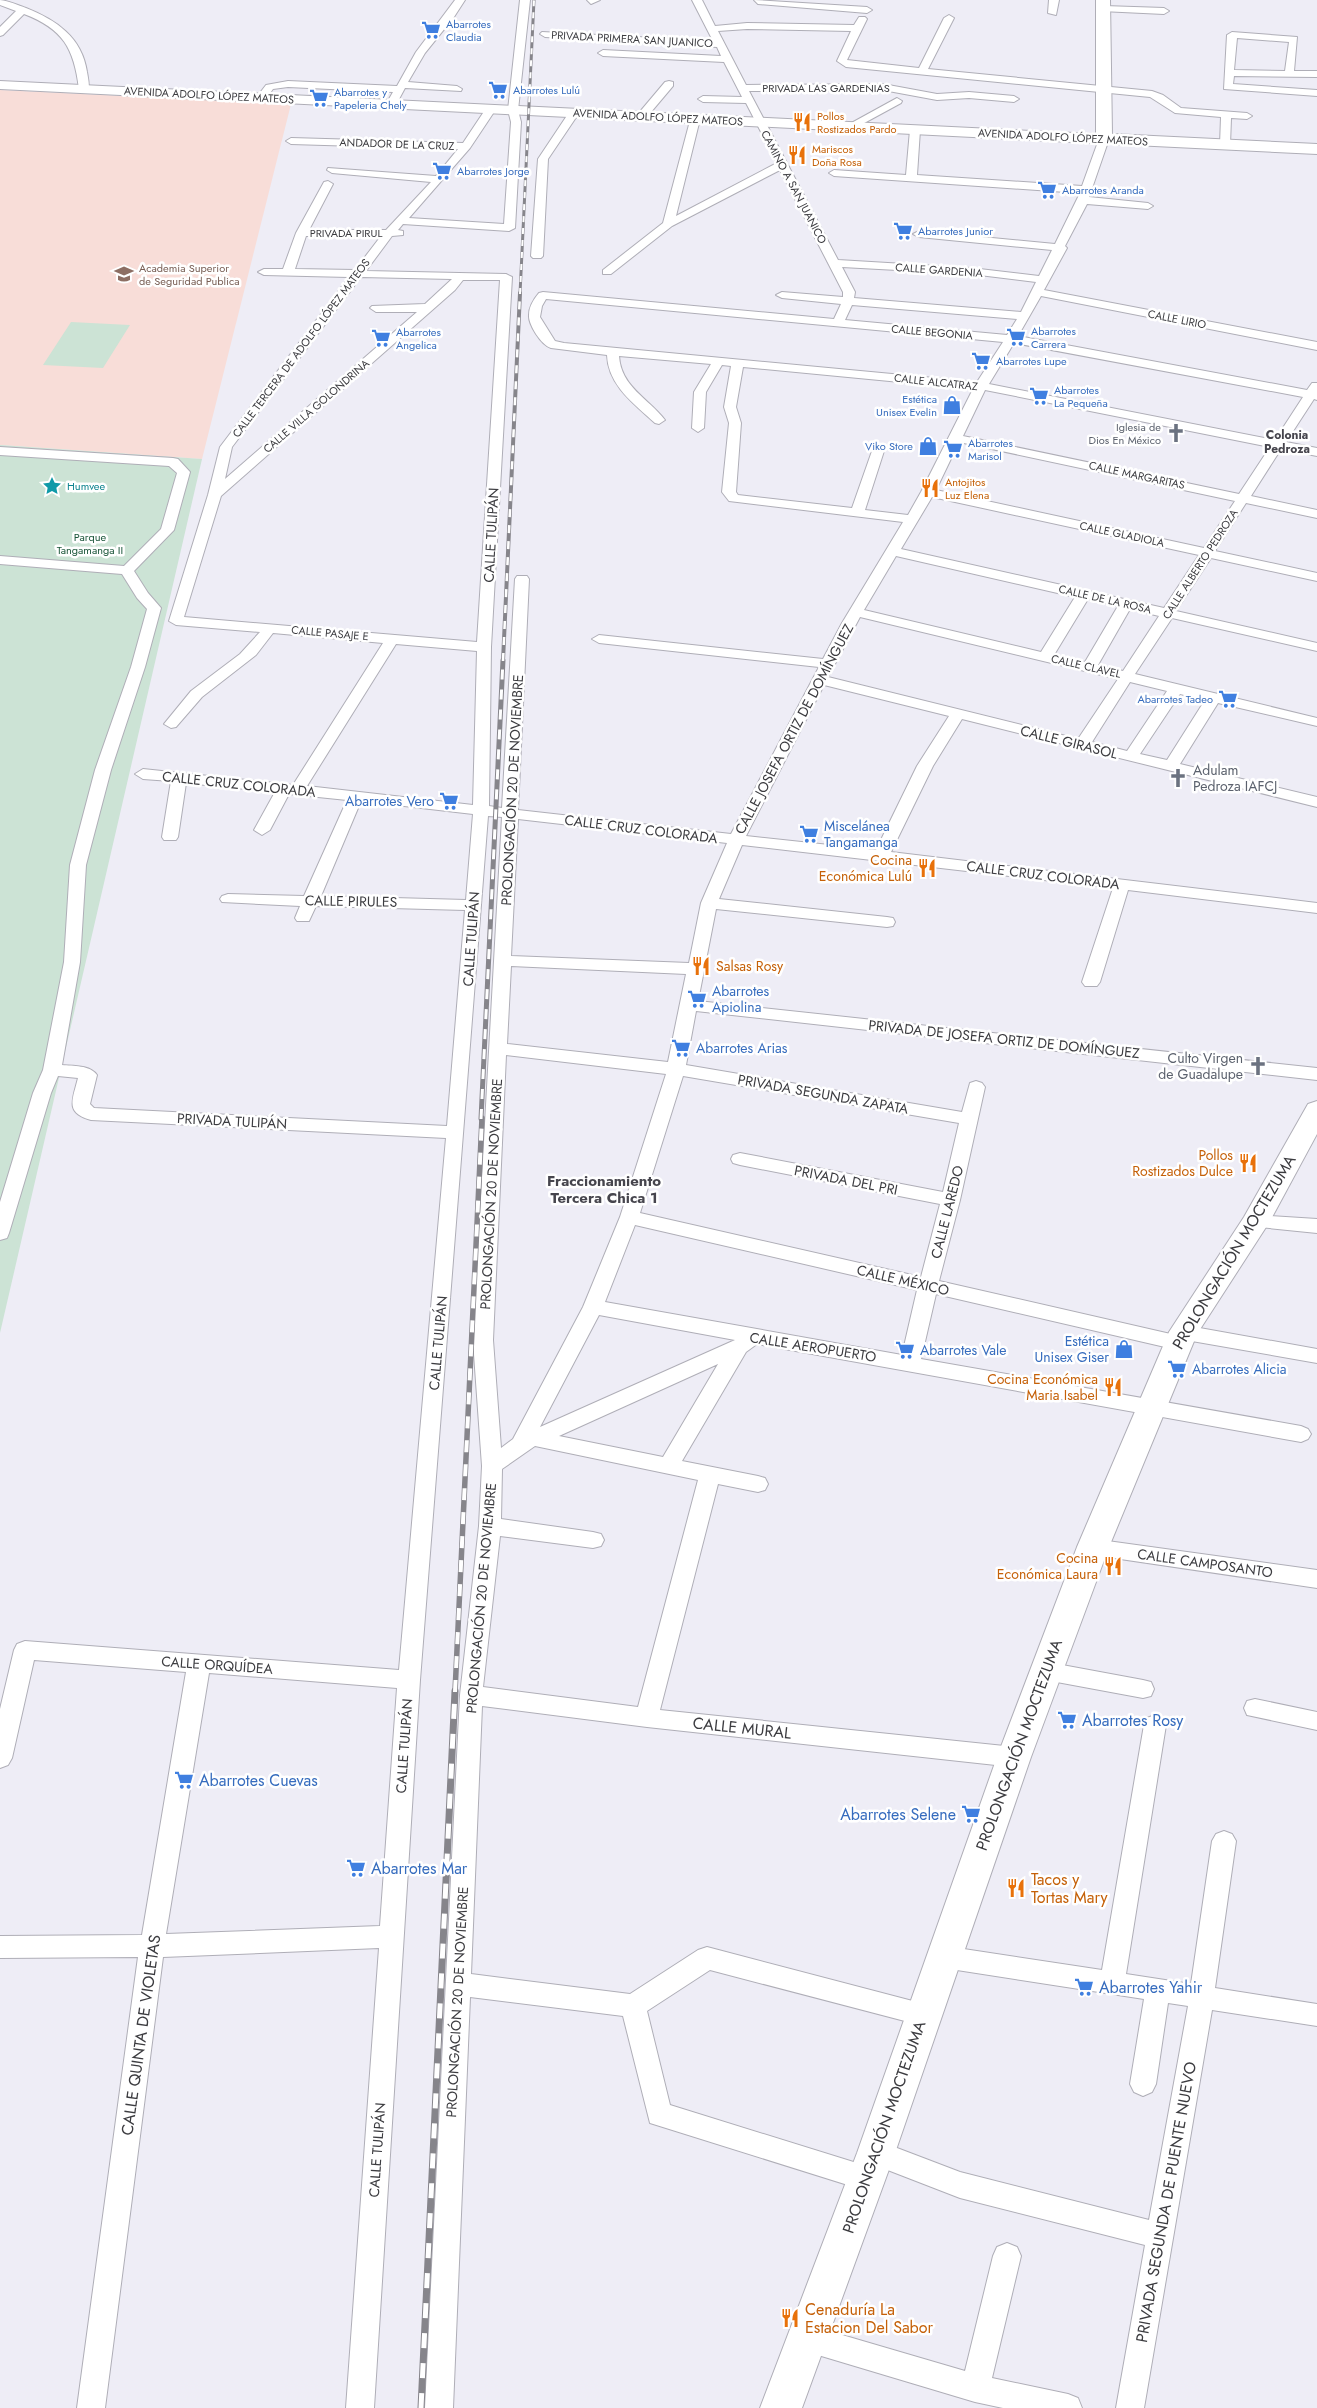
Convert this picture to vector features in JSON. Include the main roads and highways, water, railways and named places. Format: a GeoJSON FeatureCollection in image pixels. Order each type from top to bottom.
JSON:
{"type":"FeatureCollection","features":[{"type":"Feature","properties":{"kind":"railway"},"geometry":{"type":"LineString","coordinates":[[520,294],[534,0]]}},
{"type":"Feature","properties":{"kind":"railway"},"geometry":{"type":"LineString","coordinates":[[503,661],[520,293]]}},
{"type":"Feature","properties":{"kind":"railway"},"geometry":{"type":"LineString","coordinates":[[481,1119],[503,660]]}},
{"type":"Feature","properties":{"kind":"railway"},"geometry":{"type":"LineString","coordinates":[[455,1692],[482,1118]]}},
{"type":"Feature","properties":{"kind":"railway"},"geometry":{"type":"LineString","coordinates":[[421,2408],[455,1691]]}},
{"type":"Feature","properties":{"kind":"place","name":"Abarrotes Claudia"},"geometry":{"type":"Point","coordinates":[431,30]}},
{"type":"Feature","properties":{"kind":"place","name":"Abarrotes Lulú"},"geometry":{"type":"Point","coordinates":[498,90]}},
{"type":"Feature","properties":{"kind":"place","name":"Abarrotes y Papeleria Chely"},"geometry":{"type":"Point","coordinates":[319,98]}},
{"type":"Feature","properties":{"kind":"place","name":"Pollos Rostizados Pardo"},"geometry":{"type":"Point","coordinates":[802,122]}},
{"type":"Feature","properties":{"kind":"place","name":"Mariscos Doña Rosa"},"geometry":{"type":"Point","coordinates":[797,155]}},
{"type":"Feature","properties":{"kind":"place","name":"Abarrotes Jorge"},"geometry":{"type":"Point","coordinates":[442,171]}},
{"type":"Feature","properties":{"kind":"place","name":"Abarrotes Aranda"},"geometry":{"type":"Point","coordinates":[1047,190]}},
{"type":"Feature","properties":{"kind":"place","name":"Abarrotes Junior"},"geometry":{"type":"Point","coordinates":[903,231]}},
{"type":"Feature","properties":{"kind":"place","name":"Academia Superior de Seguridad Publica"},"geometry":{"type":"Point","coordinates":[124,274]}},
{"type":"Feature","properties":{"kind":"place","name":"Abarrotes Carrera"},"geometry":{"type":"Point","coordinates":[1016,337]}},
{"type":"Feature","properties":{"kind":"place","name":"Abarrotes Angelica"},"geometry":{"type":"Point","coordinates":[381,338]}},
{"type":"Feature","properties":{"kind":"place","name":"Abarrotes Lupe"},"geometry":{"type":"Point","coordinates":[981,361]}},
{"type":"Feature","properties":{"kind":"place","name":"Abarrotes La Pequeña"},"geometry":{"type":"Point","coordinates":[1039,396]}},
{"type":"Feature","properties":{"kind":"place","name":"Estética Unisex Evelin"},"geometry":{"type":"Point","coordinates":[952,405]}},
{"type":"Feature","properties":{"kind":"place","name":"Iglesia de Dios En México"},"geometry":{"type":"Point","coordinates":[1176,433]}},
{"type":"Feature","properties":{"kind":"place","name":"Viko Store"},"geometry":{"type":"Point","coordinates":[928,446]}},
{"type":"Feature","properties":{"kind":"place","name":"Abarrotes Marisol"},"geometry":{"type":"Point","coordinates":[953,449]}},
{"type":"Feature","properties":{"kind":"place","name":"Humvee"},"geometry":{"type":"Point","coordinates":[52,486]}},
{"type":"Feature","properties":{"kind":"place","name":"Antojitos Luz Elena"},"geometry":{"type":"Point","coordinates":[930,488]}},
{"type":"Feature","properties":{"kind":"place","name":"Abarrotes Tadeo"},"geometry":{"type":"Point","coordinates":[1228,699]}},
{"type":"Feature","properties":{"kind":"place","name":"Adulam Pedroza IAFCJ"},"geometry":{"type":"Point","coordinates":[1178,778]}},
{"type":"Feature","properties":{"kind":"place","name":"Abarrotes Vero"},"geometry":{"type":"Point","coordinates":[449,801]}},
{"type":"Feature","properties":{"kind":"place","name":"Miscelánea Tangamanga"},"geometry":{"type":"Point","coordinates":[809,834]}},
{"type":"Feature","properties":{"kind":"place","name":"Cocina Económica Lulú"},"geometry":{"type":"Point","coordinates":[927,868]}},
{"type":"Feature","properties":{"kind":"place","name":"Salsas Rosy"},"geometry":{"type":"Point","coordinates":[701,966]}},
{"type":"Feature","properties":{"kind":"place","name":"Abarrotes Apiolina"},"geometry":{"type":"Point","coordinates":[697,999]}},
{"type":"Feature","properties":{"kind":"place","name":"Abarrotes Arias"},"geometry":{"type":"Point","coordinates":[681,1048]}},
{"type":"Feature","properties":{"kind":"place","name":"Culto Virgen de Guadalupe"},"geometry":{"type":"Point","coordinates":[1258,1066]}},
{"type":"Feature","properties":{"kind":"place","name":"Pollos Rostizados Dulce"},"geometry":{"type":"Point","coordinates":[1248,1163]}},
{"type":"Feature","properties":{"kind":"place","name":"Estética Unisex Giser"},"geometry":{"type":"Point","coordinates":[1124,1349]}},
{"type":"Feature","properties":{"kind":"place","name":"Abarrotes Vale"},"geometry":{"type":"Point","coordinates":[905,1350]}},
{"type":"Feature","properties":{"kind":"place","name":"Abarrotes Alicia"},"geometry":{"type":"Point","coordinates":[1177,1369]}},
{"type":"Feature","properties":{"kind":"place","name":"Cocina Económica Maria Isabel"},"geometry":{"type":"Point","coordinates":[1113,1387]}},
{"type":"Feature","properties":{"kind":"place","name":"Cocina Económica Laura"},"geometry":{"type":"Point","coordinates":[1113,1566]}},
{"type":"Feature","properties":{"kind":"place","name":"Abarrotes Rosy"},"geometry":{"type":"Point","coordinates":[1067,1720]}},
{"type":"Feature","properties":{"kind":"place","name":"Abarrotes Cuevas"},"geometry":{"type":"Point","coordinates":[184,1780]}},
{"type":"Feature","properties":{"kind":"place","name":"Abarrotes Selene"},"geometry":{"type":"Point","coordinates":[971,1814]}},
{"type":"Feature","properties":{"kind":"place","name":"Abarrotes Mar"},"geometry":{"type":"Point","coordinates":[356,1868]}},
{"type":"Feature","properties":{"kind":"place","name":"Tacos y Tortas Mary"},"geometry":{"type":"Point","coordinates":[1016,1888]}},
{"type":"Feature","properties":{"kind":"place","name":"Abarrotes Yahir"},"geometry":{"type":"Point","coordinates":[1084,1987]}},
{"type":"Feature","properties":{"kind":"place","name":"Cenaduría La Estacion Del Sabor"},"geometry":{"type":"Point","coordinates":[790,2318]}},
{"type":"Feature","properties":{"kind":"district","name":"Colonia Pedroza"},"geometry":{"type":"Point","coordinates":[1287,442]}},
{"type":"Feature","properties":{"kind":"district","name":"Fraccionamiento Tercera Chica 1"},"geometry":{"type":"Point","coordinates":[604,1190]}},
{"type":"Feature","properties":{"kind":"park label","name":"Parque Tangamanga II"},"geometry":{"type":"Point","coordinates":[90,543]}}]}
